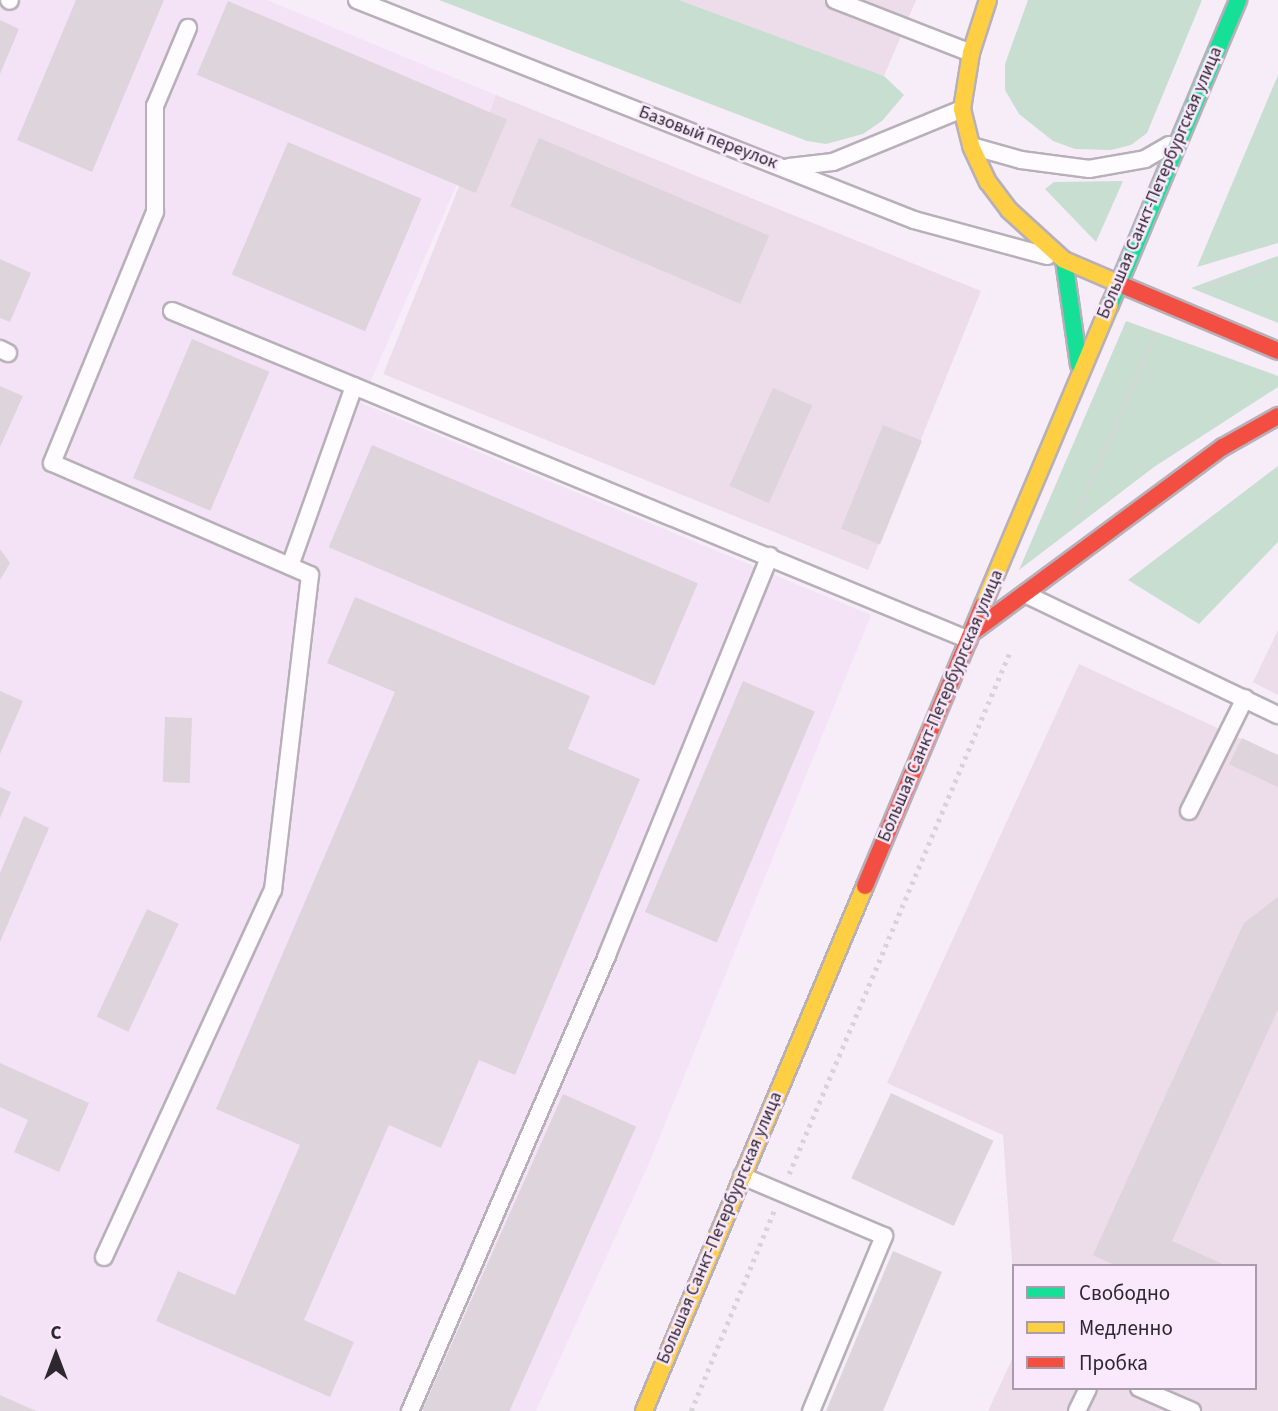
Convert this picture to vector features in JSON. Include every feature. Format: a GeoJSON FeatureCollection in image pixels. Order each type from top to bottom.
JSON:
{"type":"FeatureCollection","features":[{"type":"Feature","properties":{"kind":"main road"},"geometry":{"type":"LineString","coordinates":[[988,0],[971,53],[962,109],[971,146],[988,182],[1009,210],[1064,260],[1116,286],[1278,351]]}},
{"type":"Feature","properties":{"kind":"main road","name":"Большая Санкт-Петербургская улица"},"geometry":{"type":"LineString","coordinates":[[644,1411],[740,1176],[972,635],[1238,0]]}},
{"type":"Feature","properties":{"kind":"main road"},"geometry":{"type":"LineString","coordinates":[[1064,260],[1074,308],[1080,374]]}},
{"type":"Feature","properties":{"kind":"main road"},"geometry":{"type":"LineString","coordinates":[[972,635],[1223,447],[1278,416]]}},
{"type":"Feature","properties":{"kind":"lane","name":"Базовый переулок"},"geometry":{"type":"LineString","coordinates":[[357,0],[914,220],[1064,260]]}},
{"type":"Feature","properties":{"kind":"lane"},"geometry":{"type":"LineString","coordinates":[[835,0],[971,53]]}},
{"type":"Feature","properties":{"kind":"lane"},"geometry":{"type":"LineString","coordinates":[[104,1257],[273,890],[310,575],[52,463],[155,212],[155,106],[188,28]]}},
{"type":"Feature","properties":{"kind":"lane"},"geometry":{"type":"LineString","coordinates":[[783,168],[833,162],[962,109]]}},
{"type":"Feature","properties":{"kind":"lane"},"geometry":{"type":"LineString","coordinates":[[971,146],[1034,162],[1089,169],[1145,159],[1180,137]]}},
{"type":"Feature","properties":{"kind":"lane"},"geometry":{"type":"LineString","coordinates":[[172,311],[770,556],[972,635]]}},
{"type":"Feature","properties":{"kind":"lane"},"geometry":{"type":"LineString","coordinates":[[290,566],[354,386]]}},
{"type":"Feature","properties":{"kind":"lane"},"geometry":{"type":"LineString","coordinates":[[410,1411],[607,955],[770,556]]}},
{"type":"Feature","properties":{"kind":"lane"},"geometry":{"type":"LineString","coordinates":[[1025,594],[1278,715]]}},
{"type":"Feature","properties":{"kind":"lane"},"geometry":{"type":"LineString","coordinates":[[1189,811],[1245,698]]}},
{"type":"Feature","properties":{"kind":"lane"},"geometry":{"type":"LineString","coordinates":[[740,1176],[884,1236],[811,1411]]}},
{"type":"Feature","properties":{"kind":"lane"},"geometry":{"type":"LineString","coordinates":[[1077,1411],[1087,1390]]}},
{"type":"Feature","properties":{"kind":"lane"},"geometry":{"type":"LineString","coordinates":[[1144,1390],[1192,1411]]}},
{"type":"Feature","properties":{"kind":"path"},"geometry":{"type":"LineString","coordinates":[[1194,290],[1278,264]]}},
{"type":"Feature","properties":{"kind":"path"},"geometry":{"type":"LineString","coordinates":[[1074,519],[1157,332]]}},
{"type":"Feature","properties":{"kind":"path"},"geometry":{"type":"LineString","coordinates":[[691,1411],[1009,654]]}},
{"type":"Feature","properties":{"kind":"shaded area"},"geometry":{"type":"Polygon","coordinates":[[[0,0],[267,0],[496,95],[361,403],[871,615],[650,1161],[536,1411],[0,1411],[0,0]]]}},
{"type":"Feature","properties":{"kind":"shaded area"},"geometry":{"type":"Polygon","coordinates":[[[679,0],[916,0],[884,76],[679,0]]]}},
{"type":"Feature","properties":{"kind":"shaded area"},"geometry":{"type":"Polygon","coordinates":[[[496,95],[981,291],[868,570],[383,374],[496,95]]]}},
{"type":"Feature","properties":{"kind":"shaded area"},"geometry":{"type":"Polygon","coordinates":[[[1278,630],[1278,695],[1253,682],[1278,630]]]}},
{"type":"Feature","properties":{"kind":"shaded area"},"geometry":{"type":"Polygon","coordinates":[[[1079,664],[1278,756],[1278,1411],[988,1411],[1012,1359],[1012,1390],[1257,1390],[1257,1264],[1012,1264],[1003,1135],[887,1083],[1079,664]]]}},
{"type":"Feature","properties":{"kind":"green space"},"geometry":{"type":"Polygon","coordinates":[[[439,0],[679,0],[884,76],[904,95],[882,121],[863,134],[826,144],[807,141],[439,0]]]}},
{"type":"Feature","properties":{"kind":"green space"},"geometry":{"type":"Polygon","coordinates":[[[1028,0],[1202,0],[1147,133],[1131,145],[1111,150],[1075,149],[1053,141],[1019,114],[1005,90],[1005,64],[1028,0]]]}},
{"type":"Feature","properties":{"kind":"green space"},"geometry":{"type":"Polygon","coordinates":[[[1278,75],[1278,243],[1197,267],[1278,75]]]}},
{"type":"Feature","properties":{"kind":"green space"},"geometry":{"type":"Polygon","coordinates":[[[1123,181],[1096,242],[1045,189],[1054,182],[1123,181]]]}},
{"type":"Feature","properties":{"kind":"green space"},"geometry":{"type":"Polygon","coordinates":[[[1278,256],[1278,323],[1191,288],[1275,257],[1278,256]]]}},
{"type":"Feature","properties":{"kind":"green space"},"geometry":{"type":"Polygon","coordinates":[[[1126,321],[1278,376],[1278,387],[1154,467],[1019,570],[1126,321]]]}},
{"type":"Feature","properties":{"kind":"green space"},"geometry":{"type":"Polygon","coordinates":[[[1278,466],[1278,542],[1199,624],[1128,580],[1278,466]]]}},
{"type":"Feature","properties":{"kind":"building"},"geometry":{"type":"Polygon","coordinates":[[[76,0],[164,0],[92,172],[17,140],[76,0]]]}},
{"type":"Feature","properties":{"kind":"building"},"geometry":{"type":"Polygon","coordinates":[[[228,1],[507,119],[476,193],[197,75],[228,1]]]}},
{"type":"Feature","properties":{"kind":"building"},"geometry":{"type":"Polygon","coordinates":[[[0,20],[19,29],[0,74],[0,20]]]}},
{"type":"Feature","properties":{"kind":"building"},"geometry":{"type":"Polygon","coordinates":[[[539,138],[769,236],[740,304],[510,206],[539,138]]]}},
{"type":"Feature","properties":{"kind":"building"},"geometry":{"type":"Polygon","coordinates":[[[288,142],[421,199],[365,331],[232,275],[288,142]]]}},
{"type":"Feature","properties":{"kind":"building"},"geometry":{"type":"Polygon","coordinates":[[[0,259],[31,273],[10,322],[0,318],[0,259]]]}},
{"type":"Feature","properties":{"kind":"building"},"geometry":{"type":"Polygon","coordinates":[[[192,339],[269,372],[210,511],[133,478],[192,339]]]}},
{"type":"Feature","properties":{"kind":"building"},"geometry":{"type":"Polygon","coordinates":[[[0,386],[23,396],[0,447],[0,386]]]}},
{"type":"Feature","properties":{"kind":"building"},"geometry":{"type":"Polygon","coordinates":[[[773,388],[812,405],[769,503],[729,486],[773,388]]]}},
{"type":"Feature","properties":{"kind":"building"},"geometry":{"type":"Polygon","coordinates":[[[883,425],[922,441],[880,545],[841,529],[883,425]]]}},
{"type":"Feature","properties":{"kind":"building"},"geometry":{"type":"Polygon","coordinates":[[[372,445],[698,583],[654,685],[329,547],[372,445]]]}},
{"type":"Feature","properties":{"kind":"building"},"geometry":{"type":"Polygon","coordinates":[[[0,549],[10,563],[0,580],[0,549]]]}},
{"type":"Feature","properties":{"kind":"building"},"geometry":{"type":"Polygon","coordinates":[[[355,597],[590,696],[568,749],[640,779],[515,1075],[479,1060],[441,1148],[389,1125],[304,1320],[354,1342],[330,1397],[156,1321],[178,1271],[235,1295],[300,1145],[216,1109],[395,692],[327,663],[355,597]]]}},
{"type":"Feature","properties":{"kind":"building"},"geometry":{"type":"Polygon","coordinates":[[[743,681],[815,711],[717,943],[645,912],[743,681]]]}},
{"type":"Feature","properties":{"kind":"building"},"geometry":{"type":"Polygon","coordinates":[[[0,691],[23,701],[0,754],[0,691]]]}},
{"type":"Feature","properties":{"kind":"building"},"geometry":{"type":"Polygon","coordinates":[[[165,717],[192,718],[190,783],[163,782],[165,717]]]}},
{"type":"Feature","properties":{"kind":"building"},"geometry":{"type":"Polygon","coordinates":[[[1242,738],[1278,755],[1278,787],[1229,764],[1242,738]]]}},
{"type":"Feature","properties":{"kind":"building"},"geometry":{"type":"Polygon","coordinates":[[[0,787],[11,792],[0,818],[0,787]]]}},
{"type":"Feature","properties":{"kind":"building"},"geometry":{"type":"Polygon","coordinates":[[[24,816],[49,828],[0,942],[0,873],[24,816]]]}},
{"type":"Feature","properties":{"kind":"building"},"geometry":{"type":"Polygon","coordinates":[[[1278,897],[1278,1009],[1172,1241],[1223,1264],[1113,1264],[1093,1255],[1244,923],[1278,897]]]}},
{"type":"Feature","properties":{"kind":"building"},"geometry":{"type":"Polygon","coordinates":[[[147,909],[179,924],[128,1032],[97,1017],[147,909]]]}},
{"type":"Feature","properties":{"kind":"building"},"geometry":{"type":"Polygon","coordinates":[[[0,1063],[89,1103],[59,1172],[14,1152],[28,1120],[0,1107],[0,1063]]]}},
{"type":"Feature","properties":{"kind":"building"},"geometry":{"type":"Polygon","coordinates":[[[891,1093],[993,1141],[954,1226],[851,1178],[891,1093]]]}},
{"type":"Feature","properties":{"kind":"building"},"geometry":{"type":"Polygon","coordinates":[[[563,1094],[636,1127],[509,1411],[422,1410],[563,1094]]]}},
{"type":"Feature","properties":{"kind":"building"},"geometry":{"type":"Polygon","coordinates":[[[893,1251],[942,1272],[883,1411],[826,1411],[893,1251]]]}},
{"type":"Feature","properties":{"kind":"building"},"geometry":{"type":"Polygon","coordinates":[[[0,1395],[36,1411],[0,1411],[0,1395]]]}},
{"type":"Feature","properties":{"kind":"traffic: fast"},"geometry":{"type":"LineString","coordinates":[[1110,305],[1238,0]]}},
{"type":"Feature","properties":{"kind":"traffic: fast"},"geometry":{"type":"LineString","coordinates":[[1064,260],[1079,365]]}},
{"type":"Feature","properties":{"kind":"traffic: slow"},"geometry":{"type":"LineString","coordinates":[[988,0],[971,53],[962,109],[971,146],[988,182],[1009,210],[1064,260],[1122,285]]}},
{"type":"Feature","properties":{"kind":"traffic: slow"},"geometry":{"type":"LineString","coordinates":[[983,605],[1110,305]]}},
{"type":"Feature","properties":{"kind":"traffic: slow"},"geometry":{"type":"LineString","coordinates":[[644,1411],[865,886]]}},
{"type":"Feature","properties":{"kind":"traffic: jam"},"geometry":{"type":"LineString","coordinates":[[1122,285],[1278,351]]}},
{"type":"Feature","properties":{"kind":"traffic: jam"},"geometry":{"type":"LineString","coordinates":[[974,631],[1223,447],[1278,416]]}},
{"type":"Feature","properties":{"kind":"traffic: jam"},"geometry":{"type":"LineString","coordinates":[[865,886],[983,605]]}}]}
